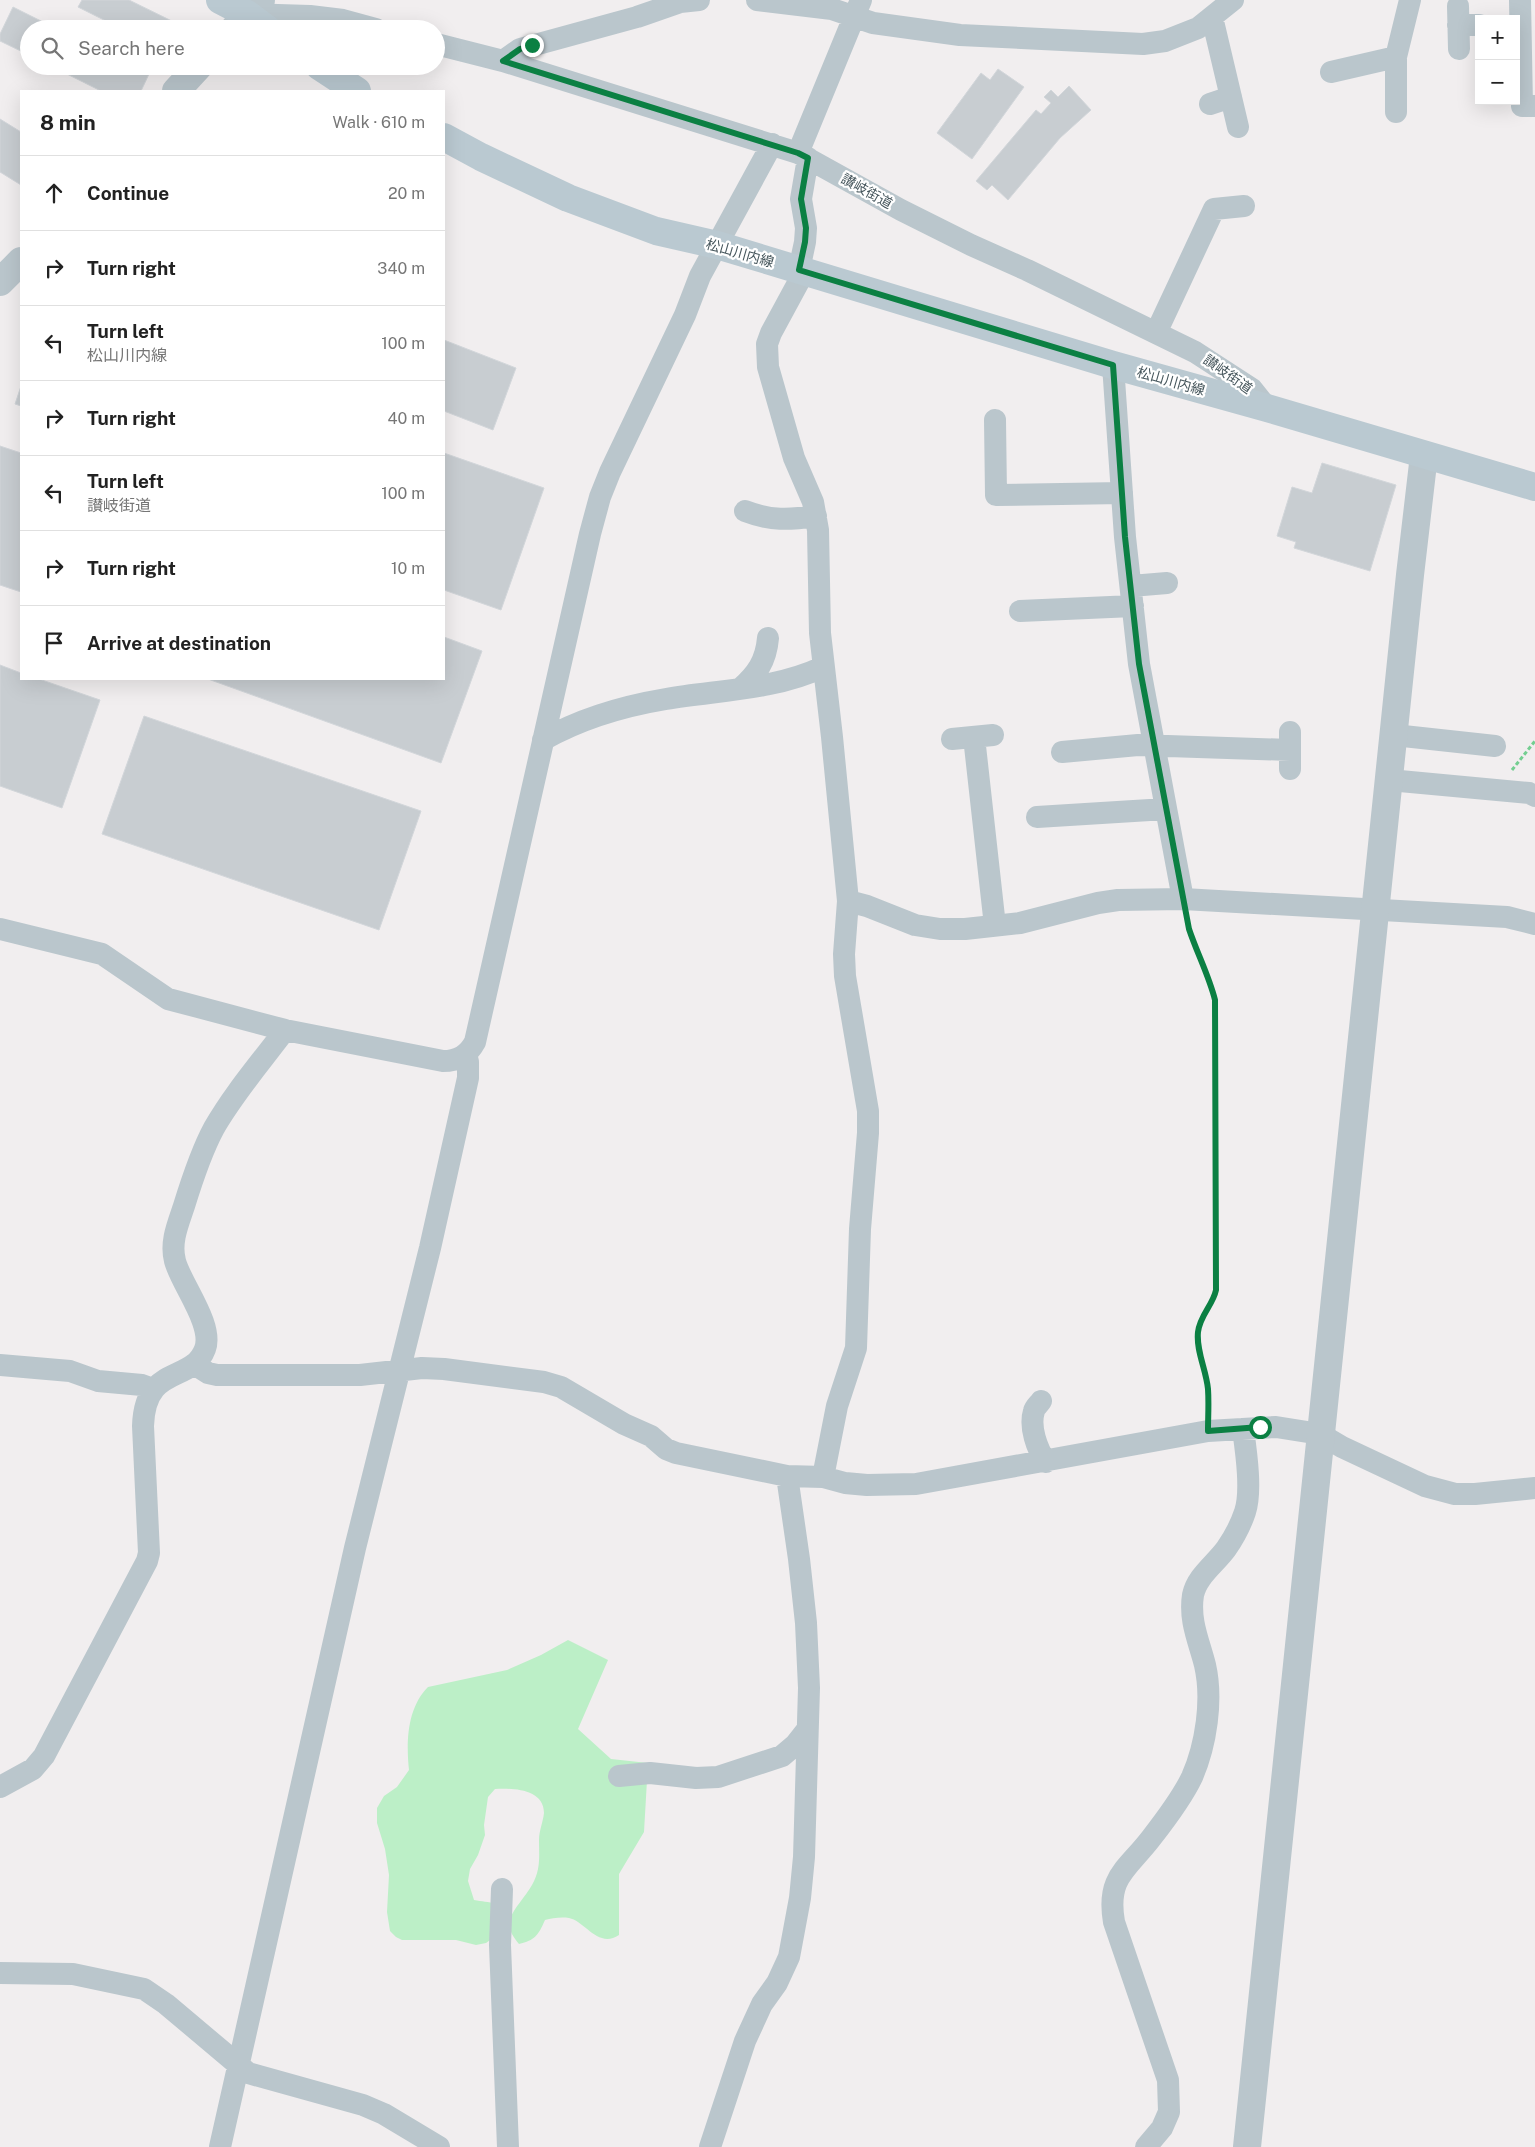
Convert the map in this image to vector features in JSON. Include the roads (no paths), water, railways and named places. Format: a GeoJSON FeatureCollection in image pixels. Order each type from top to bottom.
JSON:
{"type":"FeatureCollection","features":[{"type":"Feature","properties":{"kind":"main road"},"geometry":{"type":"LineString","coordinates":[[220,0],[252,18]]}},
{"type":"Feature","properties":{"kind":"main road"},"geometry":{"type":"LineString","coordinates":[[333,75],[355,90]]}},
{"type":"Feature","properties":{"kind":"main road","name":"松山川内線"},"geometry":{"type":"LineString","coordinates":[[445,138],[481,157],[568,198],[656,231],[718,245],[1113,365],[1267,408],[1535,488]]}},
{"type":"Feature","properties":{"kind":"street"},"geometry":{"type":"LineString","coordinates":[[503,61],[520,49],[637,17],[680,2],[699,0]]}},
{"type":"Feature","properties":{"kind":"street"},"geometry":{"type":"LineString","coordinates":[[757,0],[832,9],[857,9],[873,23],[960,35],[1143,44],[1165,42],[1198,28],[1233,0]]}},
{"type":"Feature","properties":{"kind":"street"},"geometry":{"type":"LineString","coordinates":[[1396,112],[1396,57],[1410,0]]}},
{"type":"Feature","properties":{"kind":"street"},"geometry":{"type":"LineString","coordinates":[[1519,15],[1520,0]]}},
{"type":"Feature","properties":{"kind":"street"},"geometry":{"type":"LineString","coordinates":[[823,1477],[837,1406],[856,1348],[860,1229],[868,1111],[845,976],[844,954],[848,901],[832,737],[821,667],[816,516],[813,502],[794,458],[768,367],[766,344],[802,271],[806,228],[801,199],[803,155],[857,9]]}},
{"type":"Feature","properties":{"kind":"street"},"geometry":{"type":"LineString","coordinates":[[252,18],[310,16],[343,20]]}},
{"type":"Feature","properties":{"kind":"street"},"geometry":{"type":"LineString","coordinates":[[1212,17],[1221,101],[1238,128]]}},
{"type":"Feature","properties":{"kind":"street"},"geometry":{"type":"LineString","coordinates":[[1459,49],[1465,19]]}},
{"type":"Feature","properties":{"kind":"street","name":"讃岐街道"},"geometry":{"type":"LineString","coordinates":[[445,46],[503,61],[803,155],[919,219],[1195,352],[1252,389],[1267,408]]}},
{"type":"Feature","properties":{"kind":"street"},"geometry":{"type":"LineString","coordinates":[[1331,72],[1396,57]]}},
{"type":"Feature","properties":{"kind":"street"},"geometry":{"type":"LineString","coordinates":[[1520,60],[1522,106],[1535,106]]}},
{"type":"Feature","properties":{"kind":"street"},"geometry":{"type":"LineString","coordinates":[[177,90],[191,75]]}},
{"type":"Feature","properties":{"kind":"street"},"geometry":{"type":"LineString","coordinates":[[0,929],[102,954],[168,999],[285,1030],[443,1061],[457,1060],[466,1054],[475,1042],[600,497],[685,315],[700,276],[772,144]]}},
{"type":"Feature","properties":{"kind":"street"},"geometry":{"type":"LineString","coordinates":[[1156,333],[1214,209],[1244,206]]}},
{"type":"Feature","properties":{"kind":"street"},"geometry":{"type":"LineString","coordinates":[[0,282],[20,262]]}},
{"type":"Feature","properties":{"kind":"street"},"geometry":{"type":"LineString","coordinates":[[1113,365],[1122,493],[1139,664],[1183,900]]}},
{"type":"Feature","properties":{"kind":"street"},"geometry":{"type":"LineString","coordinates":[[995,420],[996,495],[1122,493]]}},
{"type":"Feature","properties":{"kind":"street"},"geometry":{"type":"LineString","coordinates":[[1247,2147],[1320,1434],[1424,455]]}},
{"type":"Feature","properties":{"kind":"street"},"geometry":{"type":"LineString","coordinates":[[745,511],[763,518],[777,519],[816,516]]}},
{"type":"Feature","properties":{"kind":"street"},"geometry":{"type":"LineString","coordinates":[[1020,611],[1132,596],[1167,583]]}},
{"type":"Feature","properties":{"kind":"street"},"geometry":{"type":"LineString","coordinates":[[740,689],[761,667],[767,651],[768,638]]}},
{"type":"Feature","properties":{"kind":"street"},"geometry":{"type":"LineString","coordinates":[[543,740],[562,730],[637,705],[782,681],[821,667]]}},
{"type":"Feature","properties":{"kind":"street"},"geometry":{"type":"LineString","coordinates":[[1394,735],[1494,746]]}},
{"type":"Feature","properties":{"kind":"street"},"geometry":{"type":"LineString","coordinates":[[952,739],[984,736],[995,926]]}},
{"type":"Feature","properties":{"kind":"street"},"geometry":{"type":"LineString","coordinates":[[1062,752],[1138,745],[1290,750]]}},
{"type":"Feature","properties":{"kind":"street"},"geometry":{"type":"LineString","coordinates":[[1389,780],[1529,793],[1535,796]]}},
{"type":"Feature","properties":{"kind":"street"},"geometry":{"type":"LineString","coordinates":[[1037,817],[1166,809]]}},
{"type":"Feature","properties":{"kind":"street"},"geometry":{"type":"LineString","coordinates":[[848,901],[867,906],[915,925],[940,929],[1020,923],[1098,903],[1118,900],[1183,900],[1507,917],[1535,924]]}},
{"type":"Feature","properties":{"kind":"street"},"geometry":{"type":"LineString","coordinates":[[0,1787],[33,1769],[44,1756],[146,1561],[149,1553],[144,1415],[148,1397],[153,1389],[194,1364],[206,1349],[203,1324],[175,1262],[174,1236],[193,1178],[213,1129],[232,1100],[285,1030]]}},
{"type":"Feature","properties":{"kind":"street"},"geometry":{"type":"LineString","coordinates":[[220,2147],[331,1651],[430,1248],[468,1078],[466,1054]]}},
{"type":"Feature","properties":{"kind":"street"},"geometry":{"type":"LineString","coordinates":[[194,1364],[208,1373],[218,1375],[360,1375],[399,1370],[444,1369],[544,1382],[561,1387],[624,1424],[651,1436],[666,1449],[676,1453],[787,1476],[823,1477],[845,1483],[867,1485],[916,1484],[1046,1462],[1208,1431],[1276,1427],[1320,1434],[1342,1447],[1425,1486],[1454,1494],[1475,1494],[1535,1488]]}},
{"type":"Feature","properties":{"kind":"street"},"geometry":{"type":"LineString","coordinates":[[0,1365],[70,1372],[98,1381],[142,1385],[153,1389]]}},
{"type":"Feature","properties":{"kind":"street"},"geometry":{"type":"LineString","coordinates":[[1041,1401],[1034,1410],[1033,1421],[1039,1452],[1046,1462]]}},
{"type":"Feature","properties":{"kind":"street"},"geometry":{"type":"LineString","coordinates":[[1146,2147],[1162,2128],[1169,2112],[1168,2080],[1114,1922],[1111,1905],[1119,1876],[1127,1864],[1151,1839],[1175,1805],[1192,1777],[1201,1749],[1207,1717],[1208,1689],[1205,1666],[1192,1616],[1194,1594],[1202,1576],[1226,1549],[1246,1511],[1248,1482],[1244,1429]]}},
{"type":"Feature","properties":{"kind":"street"},"geometry":{"type":"LineString","coordinates":[[710,2147],[745,2041],[762,2004],[777,1983],[789,1957],[794,1937],[804,1857],[806,1731],[809,1688],[800,1558],[787,1476]]}},
{"type":"Feature","properties":{"kind":"street"},"geometry":{"type":"LineString","coordinates":[[619,1776],[650,1772],[696,1778],[718,1777],[782,1756],[795,1745],[806,1731]]}},
{"type":"Feature","properties":{"kind":"street"},"geometry":{"type":"LineString","coordinates":[[502,1889],[500,1945],[508,2147]]}},
{"type":"Feature","properties":{"kind":"street"},"geometry":{"type":"LineString","coordinates":[[0,1973],[73,1974],[144,1989],[166,2004],[238,2066],[248,2072],[362,2105],[384,2114],[439,2147]]}}]}
